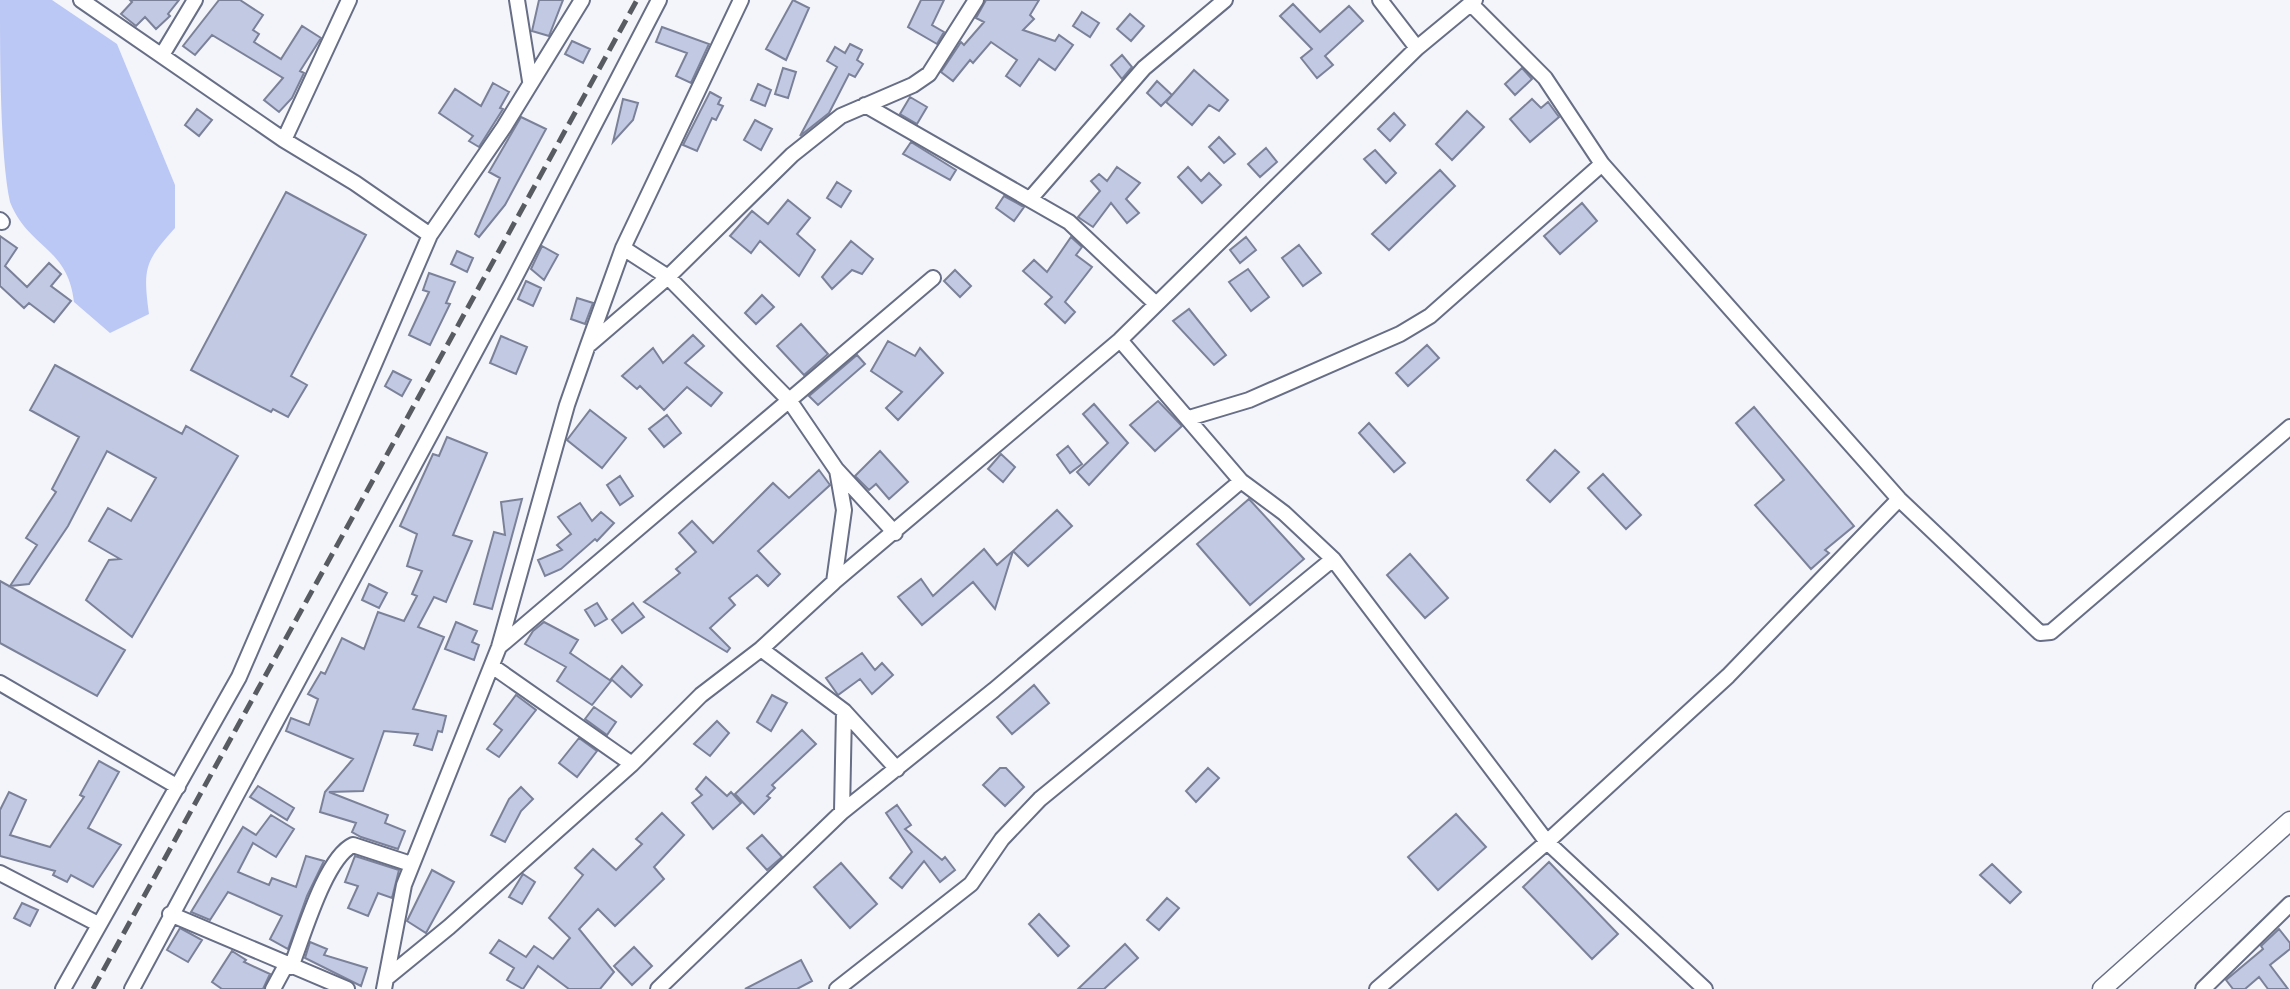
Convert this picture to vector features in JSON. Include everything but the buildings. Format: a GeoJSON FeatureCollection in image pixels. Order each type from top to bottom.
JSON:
{"type":"FeatureCollection","features":[{"type":"Feature","properties":{"kind":"street"},"geometry":{"type":"LineString","coordinates":[[81,0],[284,140],[355,183],[430,235]]}},
{"type":"Feature","properties":{"kind":"street"},"geometry":{"type":"LineString","coordinates":[[162,55],[195,0]]}},
{"type":"Feature","properties":{"kind":"street"},"geometry":{"type":"LineString","coordinates":[[284,140],[349,0]]}},
{"type":"Feature","properties":{"kind":"street"},"geometry":{"type":"LineString","coordinates":[[517,0],[530,81]]}},
{"type":"Feature","properties":{"kind":"street"},"geometry":{"type":"LineString","coordinates":[[63,989],[239,677],[430,235],[504,127],[582,0]]}},
{"type":"Feature","properties":{"kind":"street"},"geometry":{"type":"LineString","coordinates":[[132,989],[512,283],[659,0]]}},
{"type":"Feature","properties":{"kind":"street"},"geometry":{"type":"LineString","coordinates":[[387,983],[404,885],[499,647],[567,405],[623,248],[741,0]]}},
{"type":"Feature","properties":{"kind":"street"},"geometry":{"type":"LineString","coordinates":[[589,345],[668,277],[792,155],[841,116],[913,85],[929,74],[976,0]]}},
{"type":"Feature","properties":{"kind":"street"},"geometry":{"type":"LineString","coordinates":[[1030,199],[1144,68],[1225,0]]}},
{"type":"Feature","properties":{"kind":"street"},"geometry":{"type":"LineString","coordinates":[[1380,0],[1417,48]]}},
{"type":"Feature","properties":{"kind":"street"},"geometry":{"type":"LineString","coordinates":[[387,983],[632,764],[701,695],[761,649],[834,582],[1120,340],[1417,48],[1473,2],[1545,78],[1602,164],[1899,499],[2034,628],[2046,634],[2290,427]]}},
{"type":"Feature","properties":{"kind":"street"},"geometry":{"type":"LineString","coordinates":[[865,105],[1069,222],[1156,304]]}},
{"type":"Feature","properties":{"kind":"street"},"geometry":{"type":"LineString","coordinates":[[1189,418],[1249,400],[1400,334],[1430,316],[1602,164]]}},
{"type":"Feature","properties":{"kind":"street"},"geometry":{"type":"LineString","coordinates":[[623,248],[668,277],[789,400],[836,469],[895,533]]}},
{"type":"Feature","properties":{"kind":"street"},"geometry":{"type":"LineString","coordinates":[[499,647],[933,278]]}},
{"type":"Feature","properties":{"kind":"street"},"geometry":{"type":"LineString","coordinates":[[1120,340],[1241,481],[1284,513],[1333,559],[1547,842],[1705,989]]}},
{"type":"Feature","properties":{"kind":"street"},"geometry":{"type":"LineString","coordinates":[[834,582],[844,510],[836,469]]}},
{"type":"Feature","properties":{"kind":"street"},"geometry":{"type":"LineString","coordinates":[[658,989],[842,812],[1241,481]]}},
{"type":"Feature","properties":{"kind":"street"},"geometry":{"type":"LineString","coordinates":[[1377,989],[1547,842],[1728,676],[1899,499]]}},
{"type":"Feature","properties":{"kind":"street"},"geometry":{"type":"LineString","coordinates":[[837,989],[971,884],[1002,838],[1040,799],[1333,559]]}},
{"type":"Feature","properties":{"kind":"street"},"geometry":{"type":"LineString","coordinates":[[761,649],[844,711],[897,769]]}},
{"type":"Feature","properties":{"kind":"street"},"geometry":{"type":"LineString","coordinates":[[492,666],[632,764]]}},
{"type":"Feature","properties":{"kind":"street"},"geometry":{"type":"LineString","coordinates":[[0,683],[178,787]]}},
{"type":"Feature","properties":{"kind":"street"},"geometry":{"type":"LineString","coordinates":[[842,812],[844,711]]}},
{"type":"Feature","properties":{"kind":"street"},"geometry":{"type":"LineString","coordinates":[[2102,989],[2290,821]]}},
{"type":"Feature","properties":{"kind":"street"},"geometry":{"type":"LineString","coordinates":[[273,989],[288,966],[342,850],[353,845],[411,864]]}},
{"type":"Feature","properties":{"kind":"street"},"geometry":{"type":"LineString","coordinates":[[0,873],[98,924]]}},
{"type":"Feature","properties":{"kind":"street"},"geometry":{"type":"LineString","coordinates":[[2207,988],[2290,904]]}},
{"type":"Feature","properties":{"kind":"street"},"geometry":{"type":"LineString","coordinates":[[170,914],[347,989]]}},
{"type":"Feature","properties":{"kind":"shaded area"},"geometry":{"type":"Polygon","coordinates":[[[0,0],[52,0],[117,44],[175,185],[175,228],[157,249],[146,276],[149,314],[110,333],[74,302],[64,270],[56,258],[27,229],[10,202],[2,132],[0,0]]]}},
{"type":"Feature","properties":{"kind":"railway"},"geometry":{"type":"LineString","coordinates":[[93,989],[637,0]]}}]}
